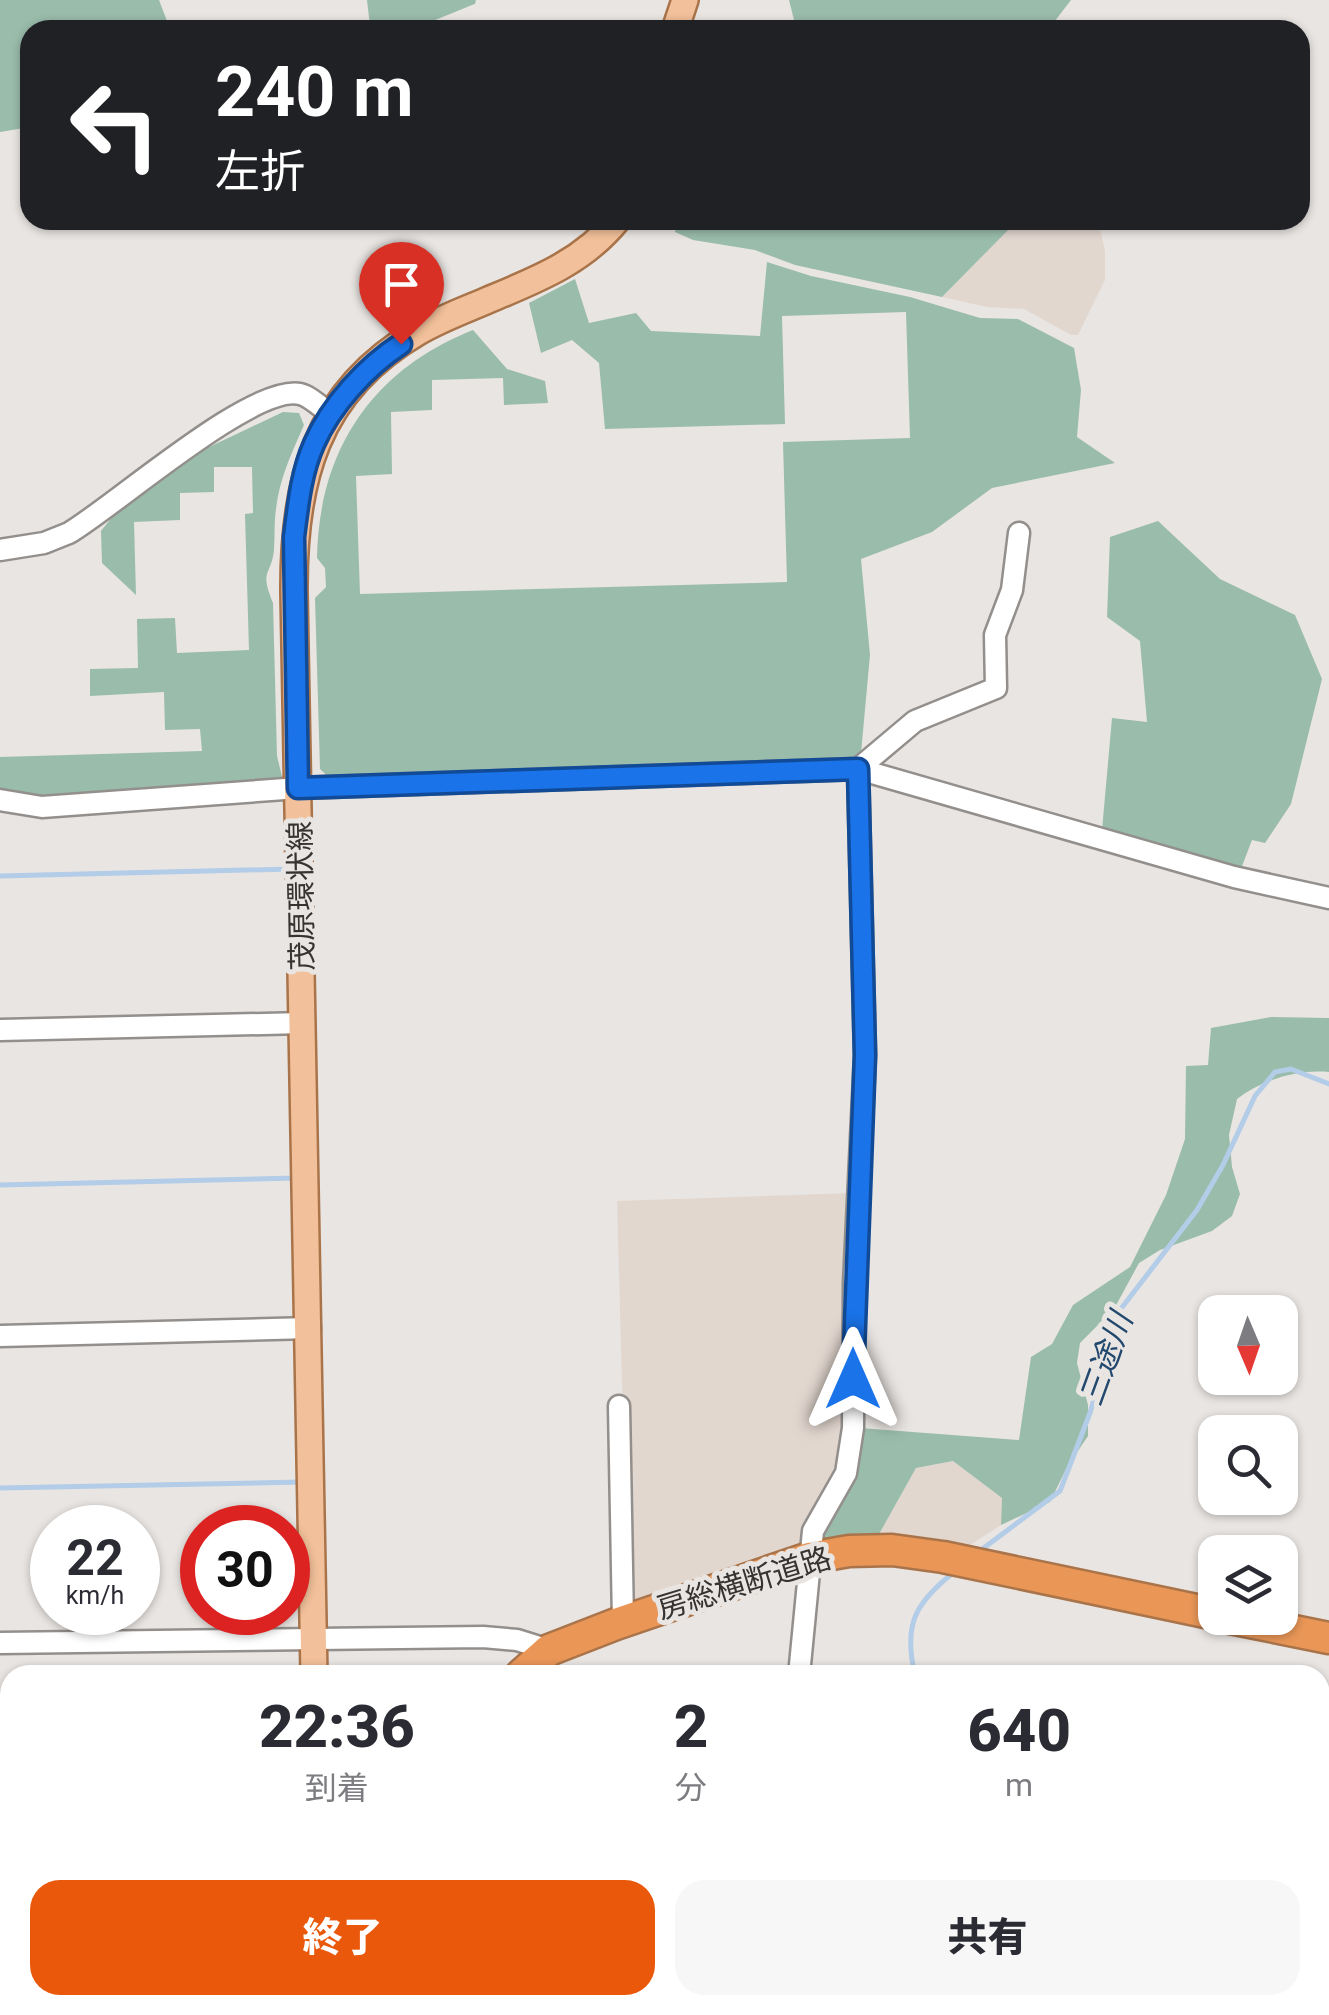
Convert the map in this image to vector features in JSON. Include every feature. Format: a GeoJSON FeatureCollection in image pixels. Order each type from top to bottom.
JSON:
{"type":"FeatureCollection","features":[{"type":"Feature","properties":{"kind":"highway","name":"房総横断道路"},"geometry":{"type":"LineString","coordinates":[[532,1665],[549,1650],[624,1622],[809,1558],[849,1551],[892,1550],[943,1557],[1198,1610]]}},
{"type":"Feature","properties":{"kind":"highway"},"geometry":{"type":"LineString","coordinates":[[1298,1632],[1329,1638]]}},
{"type":"Feature","properties":{"kind":"main road","name":"茂原環状線"},"geometry":{"type":"LineString","coordinates":[[314,1665],[294,537],[299,496],[314,444],[358,381],[383,356],[420,331],[570,263],[606,230]]}},
{"type":"Feature","properties":{"kind":"street"},"geometry":{"type":"LineString","coordinates":[[0,550],[44,543],[69,533],[225,423],[281,394],[302,394],[332,415]]}},
{"type":"Feature","properties":{"kind":"street"},"geometry":{"type":"LineString","coordinates":[[858,769],[915,721],[996,688],[995,634],[1012,590],[1019,532]]}},
{"type":"Feature","properties":{"kind":"street"},"geometry":{"type":"LineString","coordinates":[[800,1665],[813,1531],[846,1473],[853,1428],[854,1283],[865,1055],[858,769]]}},
{"type":"Feature","properties":{"kind":"street"},"geometry":{"type":"LineString","coordinates":[[0,800],[42,807],[298,788],[858,769],[1234,877],[1329,898]]}},
{"type":"Feature","properties":{"kind":"street"},"geometry":{"type":"LineString","coordinates":[[0,1030],[303,1023]]}},
{"type":"Feature","properties":{"kind":"street"},"geometry":{"type":"LineString","coordinates":[[0,1336],[310,1328]]}},
{"type":"Feature","properties":{"kind":"street"},"geometry":{"type":"LineString","coordinates":[[619,1406],[624,1622]]}},
{"type":"Feature","properties":{"kind":"street"},"geometry":{"type":"LineString","coordinates":[[0,1643],[483,1636],[517,1640],[549,1650]]}},
{"type":"Feature","properties":{"kind":"shaded area"},"geometry":{"type":"Polygon","coordinates":[[[1008,230],[1100,230],[1105,280],[1078,335],[1071,335],[1024,309],[987,307],[942,297],[1008,230]]]}},
{"type":"Feature","properties":{"kind":"shaded area"},"geometry":{"type":"Polygon","coordinates":[[[854,1193],[844,1461],[800,1549],[753,1560],[628,1607],[617,1201],[854,1193]]]}},
{"type":"Feature","properties":{"kind":"shaded area"},"geometry":{"type":"Polygon","coordinates":[[[953,1461],[1002,1498],[1001,1525],[967,1547],[878,1536],[916,1468],[953,1461]]]}},
{"type":"Feature","properties":{"kind":"green space"},"geometry":{"type":"Polygon","coordinates":[[[0,0],[159,0],[167,20],[20,20],[20,129],[0,132],[0,0]]]}},
{"type":"Feature","properties":{"kind":"green space"},"geometry":{"type":"Polygon","coordinates":[[[367,0],[476,0],[475,4],[434,20],[369,20],[367,0]]]}},
{"type":"Feature","properties":{"kind":"green space"},"geometry":{"type":"Polygon","coordinates":[[[789,0],[1071,0],[1056,20],[794,20],[789,0]]]}},
{"type":"Feature","properties":{"kind":"green space"},"geometry":{"type":"Polygon","coordinates":[[[1008,230],[942,297],[795,265],[755,250],[693,240],[675,232],[1008,230]]]}},
{"type":"Feature","properties":{"kind":"green space"},"geometry":{"type":"Polygon","coordinates":[[[767,262],[980,318],[1018,319],[1074,348],[1081,390],[1077,437],[1115,463],[992,488],[932,532],[861,559],[870,655],[860,764],[334,782],[320,769],[315,598],[326,587],[325,568],[317,558],[328,482],[358,418],[406,367],[437,347],[473,330],[507,369],[545,381],[548,403],[504,405],[503,378],[432,380],[432,410],[391,412],[392,474],[356,476],[360,594],[787,582],[783,442],[910,438],[906,312],[782,316],[785,424],[605,429],[599,363],[572,340],[541,353],[529,303],[575,279],[589,323],[636,313],[651,331],[760,336],[767,262]]]}},
{"type":"Feature","properties":{"kind":"green space"},"geometry":{"type":"Polygon","coordinates":[[[283,412],[299,413],[304,425],[280,487],[273,559],[266,578],[273,603],[277,756],[284,785],[40,803],[0,796],[0,757],[202,751],[200,729],[165,730],[164,692],[90,696],[90,669],[138,668],[137,619],[175,618],[177,653],[249,650],[245,514],[253,513],[252,467],[214,467],[214,492],[180,493],[180,520],[134,522],[136,595],[102,563],[101,531],[117,511],[207,448],[283,412]]]}},
{"type":"Feature","properties":{"kind":"green space"},"geometry":{"type":"Polygon","coordinates":[[[1158,521],[1220,579],[1295,615],[1322,679],[1291,804],[1265,843],[1252,840],[1239,874],[1102,830],[1112,718],[1147,722],[1140,641],[1107,617],[1110,537],[1158,521]]]}},
{"type":"Feature","properties":{"kind":"green space"},"geometry":{"type":"Polygon","coordinates":[[[1271,1017],[1329,1018],[1329,1072],[1280,1077],[1237,1099],[1229,1135],[1240,1194],[1232,1216],[1212,1231],[1160,1250],[1139,1263],[1114,1309],[1080,1343],[1077,1363],[1088,1405],[1088,1436],[1050,1502],[1001,1525],[1002,1498],[953,1461],[916,1468],[878,1536],[813,1541],[860,1428],[1019,1440],[1031,1357],[1052,1344],[1073,1305],[1130,1267],[1166,1195],[1185,1139],[1186,1066],[1208,1065],[1211,1028],[1271,1017]]]}},
{"type":"Feature","properties":{"kind":"waterway"},"geometry":{"type":"LineString","coordinates":[[0,876],[292,869]]}},
{"type":"Feature","properties":{"kind":"waterway","name":"三途川"},"geometry":{"type":"LineString","coordinates":[[977,1553],[1060,1491],[1090,1413],[1120,1310],[1197,1210],[1255,1096],[1275,1072],[1291,1069],[1329,1084]]}},
{"type":"Feature","properties":{"kind":"waterway"},"geometry":{"type":"LineString","coordinates":[[0,1185],[297,1178]]}},
{"type":"Feature","properties":{"kind":"waterway"},"geometry":{"type":"LineString","coordinates":[[0,1488],[302,1482]]}},
{"type":"Feature","properties":{"kind":"waterway","name":"三途川"},"geometry":{"type":"LineString","coordinates":[[913,1665],[911,1642],[915,1616],[929,1595],[953,1573]]}},
{"type":"Feature","properties":{"kind":"route"},"geometry":{"type":"LineString","coordinates":[[401,344],[358,381],[332,415],[314,444],[299,496],[294,537],[298,788],[858,769],[865,1055],[853,1379]]}}]}
